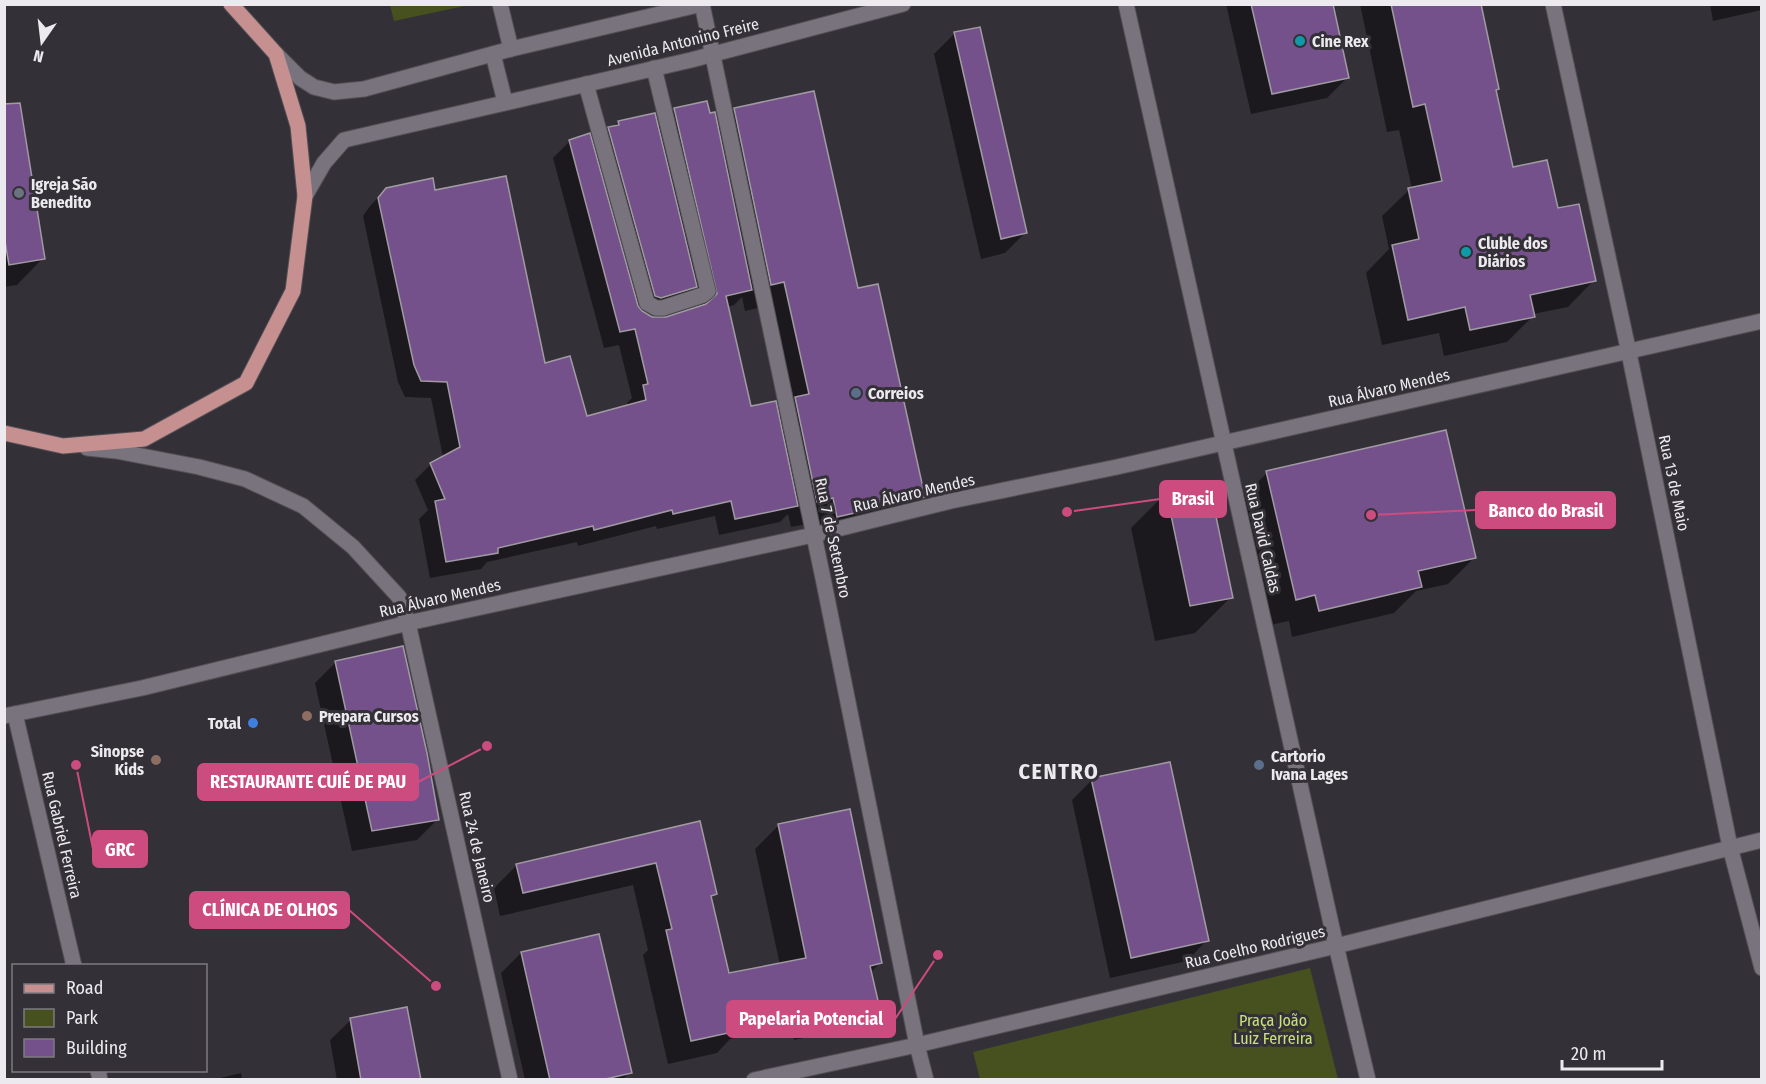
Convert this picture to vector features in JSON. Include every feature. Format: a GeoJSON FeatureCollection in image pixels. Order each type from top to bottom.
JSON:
{"type":"FeatureCollection","features":[{"type":"Feature","properties":{"kind":"main road"},"geometry":{"type":"LineString","coordinates":[[4,433],[63,446],[144,439],[246,383],[293,291],[305,196],[298,126],[276,54],[231,4]]}},
{"type":"Feature","properties":{"kind":"street"},"geometry":{"type":"LineString","coordinates":[[500,4],[511,49]]}},
{"type":"Feature","properties":{"kind":"street","name":"Avenida Antonino Freire"},"geometry":{"type":"LineString","coordinates":[[276,54],[300,78],[314,87],[334,92],[364,89],[511,49],[702,4]]}},
{"type":"Feature","properties":{"kind":"street","name":"Rua 7 de Setembro"},"geometry":{"type":"LineString","coordinates":[[702,4],[813,535],[916,1045],[926,1080]]}},
{"type":"Feature","properties":{"kind":"street","name":"Avenida Antonino Freire"},"geometry":{"type":"LineString","coordinates":[[305,196],[324,163],[344,140],[714,54],[903,4]]}},
{"type":"Feature","properties":{"kind":"street","name":"Rua David Caldas"},"geometry":{"type":"LineString","coordinates":[[1126,4],[1336,946],[1368,1080]]}},
{"type":"Feature","properties":{"kind":"street","name":"Rua 13 de Maio"},"geometry":{"type":"LineString","coordinates":[[1553,4],[1629,353],[1730,847],[1761,968]]}},
{"type":"Feature","properties":{"kind":"street"},"geometry":{"type":"LineString","coordinates":[[493,54],[505,102]]}},
{"type":"Feature","properties":{"kind":"street"},"geometry":{"type":"LineString","coordinates":[[586,84],[647,303],[656,308],[663,308],[703,295],[708,291],[654,68]]}},
{"type":"Feature","properties":{"kind":"street","name":"Rua Álvaro Mendes"},"geometry":{"type":"LineString","coordinates":[[10,715],[142,688],[408,623],[813,535],[951,501],[1117,467],[1629,353],[1761,321]]}},
{"type":"Feature","properties":{"kind":"street","name":"Rua 24 de Janeiro"},"geometry":{"type":"LineString","coordinates":[[63,446],[116,451],[199,467],[245,479],[303,506],[353,548],[399,597],[408,623],[510,1080]]}},
{"type":"Feature","properties":{"kind":"street","name":"Rua Gabriel Ferreira"},"geometry":{"type":"LineString","coordinates":[[10,715],[73,964]]}},
{"type":"Feature","properties":{"kind":"street","name":"Rua Coelho Rodrigues"},"geometry":{"type":"LineString","coordinates":[[754,1080],[916,1045],[1336,946],[1761,840]]}},
{"type":"Feature","properties":{"kind":"green space"},"geometry":{"type":"Polygon","coordinates":[[[390,4],[469,5],[394,21],[390,4]]]}},
{"type":"Feature","properties":{"kind":"green space","name":"Praça João Luiz Ferreira"},"geometry":{"type":"Polygon","coordinates":[[[1310,968],[1338,1079],[980,1079],[973,1052],[1310,968]]]}},
{"type":"Feature","properties":{"kind":"building","name":"Cine Rex"},"geometry":{"type":"Polygon","coordinates":[[[1251,4],[1333,4],[1349,78],[1272,94],[1251,4]]]}},
{"type":"Feature","properties":{"kind":"building"},"geometry":{"type":"Polygon","coordinates":[[[1391,4],[1481,4],[1499,89],[1496,90],[1513,167],[1547,160],[1558,208],[1579,204],[1596,281],[1530,295],[1535,317],[1470,330],[1465,307],[1408,320],[1392,245],[1419,239],[1408,188],[1442,181],[1425,104],[1413,107],[1391,4]]]}},
{"type":"Feature","properties":{"kind":"building"},"geometry":{"type":"Polygon","coordinates":[[[980,27],[1027,233],[1001,239],[954,32],[980,27]]]}},
{"type":"Feature","properties":{"kind":"building","name":"Correios"},"geometry":{"type":"Polygon","coordinates":[[[814,91],[858,288],[878,284],[925,497],[837,517],[833,498],[817,502],[795,397],[809,394],[784,282],[771,285],[734,108],[814,91]]]}},
{"type":"Feature","properties":{"kind":"building"},"geometry":{"type":"Polygon","coordinates":[[[707,101],[710,113],[715,112],[752,290],[726,296],[751,406],[776,401],[798,506],[735,519],[731,501],[673,514],[672,510],[594,530],[593,526],[498,548],[498,553],[446,562],[435,501],[445,499],[430,463],[460,447],[447,382],[421,381],[414,365],[378,198],[386,188],[433,178],[435,190],[506,176],[545,363],[570,356],[587,416],[646,400],[643,385],[648,384],[635,329],[620,332],[569,140],[590,133],[638,306],[652,317],[666,317],[706,304],[717,294],[674,108],[707,101]]]}},
{"type":"Feature","properties":{"kind":"building","name":"Igreja São Benedito"},"geometry":{"type":"Polygon","coordinates":[[[20,103],[45,259],[9,265],[4,236],[4,104],[20,103]]]}},
{"type":"Feature","properties":{"kind":"building"},"geometry":{"type":"Polygon","coordinates":[[[655,113],[697,287],[661,298],[655,296],[608,127],[619,125],[618,121],[655,113]]]}},
{"type":"Feature","properties":{"kind":"building"},"geometry":{"type":"Polygon","coordinates":[[[1446,430],[1476,558],[1418,571],[1422,587],[1319,611],[1315,595],[1296,600],[1266,471],[1446,430]]]}},
{"type":"Feature","properties":{"kind":"building"},"geometry":{"type":"Polygon","coordinates":[[[1209,483],[1233,598],[1190,606],[1166,491],[1209,483]]]}},
{"type":"Feature","properties":{"kind":"building"},"geometry":{"type":"Polygon","coordinates":[[[403,646],[427,753],[439,820],[372,831],[335,661],[403,646]]]}},
{"type":"Feature","properties":{"kind":"building"},"geometry":{"type":"Polygon","coordinates":[[[1170,762],[1209,941],[1131,958],[1091,778],[1170,762]]]}},
{"type":"Feature","properties":{"kind":"building"},"geometry":{"type":"Polygon","coordinates":[[[850,809],[882,963],[870,966],[879,1005],[817,1018],[815,1004],[739,1020],[742,1030],[691,1041],[666,930],[672,929],[656,863],[523,893],[516,864],[700,821],[717,894],[711,896],[729,973],[806,958],[778,824],[850,809]]]}},
{"type":"Feature","properties":{"kind":"building"},"geometry":{"type":"Polygon","coordinates":[[[599,934],[632,1073],[601,1080],[550,1080],[521,952],[599,934]]]}},
{"type":"Feature","properties":{"kind":"building"},"geometry":{"type":"Polygon","coordinates":[[[407,1007],[421,1080],[361,1080],[350,1018],[407,1007]]]}},
{"type":"Feature","properties":{"kind":"place","name":"Cine Rex"},"geometry":{"type":"Point","coordinates":[1300,41]}},
{"type":"Feature","properties":{"kind":"place","name":"Igreja São Benedito"},"geometry":{"type":"Point","coordinates":[19,193]}},
{"type":"Feature","properties":{"kind":"place","name":"Cluble dos Diários"},"geometry":{"type":"Point","coordinates":[1466,252]}},
{"type":"Feature","properties":{"kind":"place","name":"Correios"},"geometry":{"type":"Point","coordinates":[856,393]}},
{"type":"Feature","properties":{"kind":"place","name":"Brasil"},"geometry":{"type":"Point","coordinates":[1067,512]}},
{"type":"Feature","properties":{"kind":"place","name":"Banco do Brasil"},"geometry":{"type":"Point","coordinates":[1371,515]}},
{"type":"Feature","properties":{"kind":"place","name":"Prepara Cursos"},"geometry":{"type":"Point","coordinates":[307,716]}},
{"type":"Feature","properties":{"kind":"place","name":"Total"},"geometry":{"type":"Point","coordinates":[253,723]}},
{"type":"Feature","properties":{"kind":"place","name":"RESTAURANTE CUIÉ DE PAU"},"geometry":{"type":"Point","coordinates":[487,746]}},
{"type":"Feature","properties":{"kind":"place","name":"Sinopse Kids"},"geometry":{"type":"Point","coordinates":[156,760]}},
{"type":"Feature","properties":{"kind":"place","name":"GRC"},"geometry":{"type":"Point","coordinates":[76,765]}},
{"type":"Feature","properties":{"kind":"place","name":"Cartorio Ivana Lages"},"geometry":{"type":"Point","coordinates":[1259,765]}},
{"type":"Feature","properties":{"kind":"place","name":"Papelaria Potencial"},"geometry":{"type":"Point","coordinates":[938,955]}},
{"type":"Feature","properties":{"kind":"place","name":"CLÍNICA DE OLHOS"},"geometry":{"type":"Point","coordinates":[436,986]}},
{"type":"Feature","properties":{"kind":"district","name":"CENTRO"},"geometry":{"type":"Point","coordinates":[1059,771]}}]}
